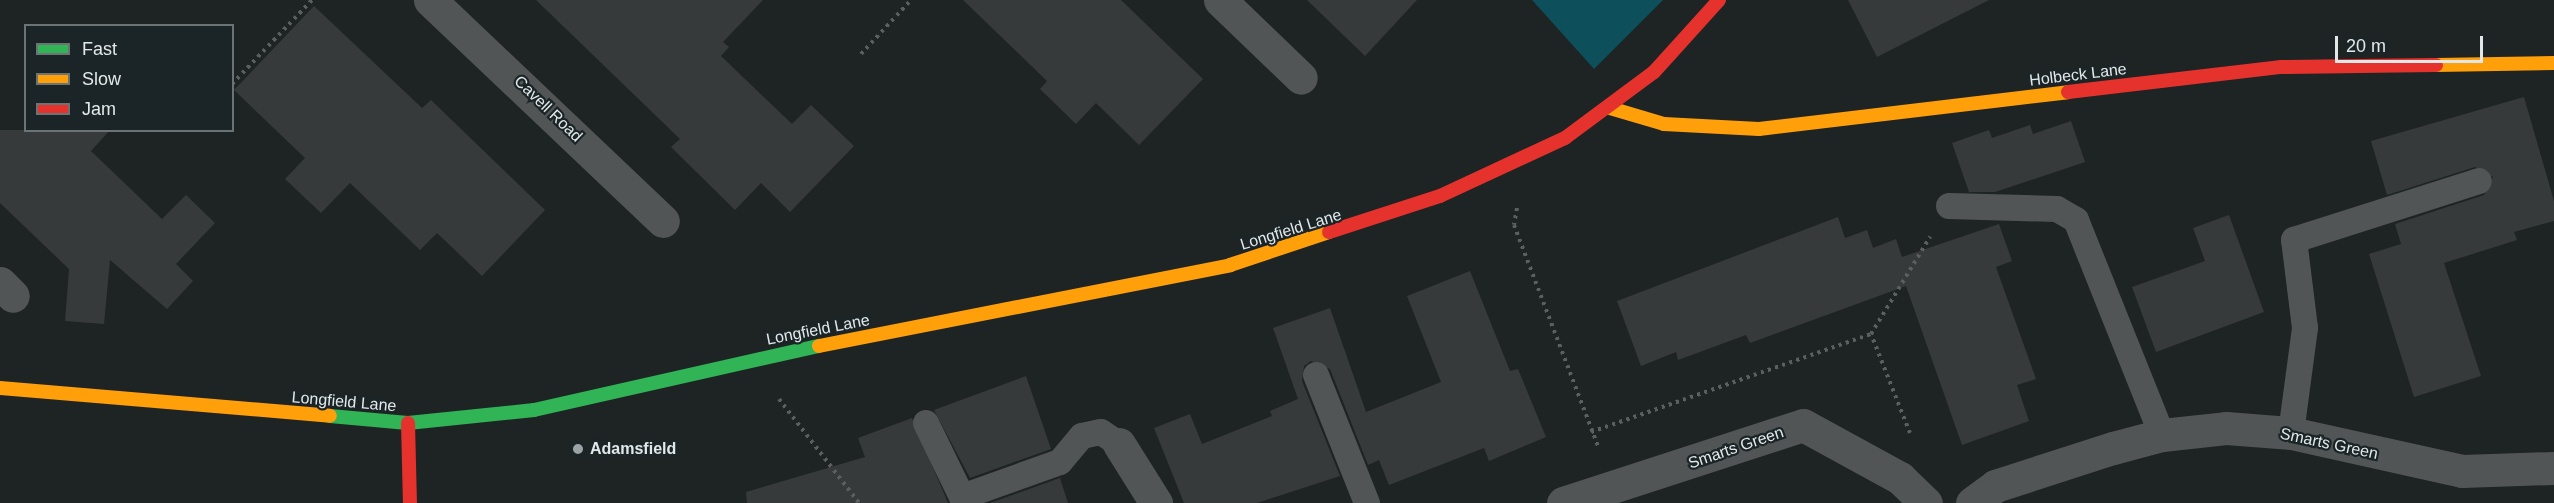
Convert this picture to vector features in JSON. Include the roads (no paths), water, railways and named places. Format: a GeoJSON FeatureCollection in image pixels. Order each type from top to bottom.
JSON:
{"type":"FeatureCollection","features":[{"type":"Feature","properties":{"kind":"street","name":"Cavell Road"},"geometry":{"type":"LineString","coordinates":[[430,0],[663,221]]}},
{"type":"Feature","properties":{"kind":"street"},"geometry":{"type":"LineString","coordinates":[[1220,0],[1301,78]]}},
{"type":"Feature","properties":{"kind":"street","name":"Longfield Lane"},"geometry":{"type":"LineString","coordinates":[[0,388],[408,423],[534,410],[749,360],[1230,265],[1342,232],[1524,160],[1610,108],[1654,72],[1719,0]]}},
{"type":"Feature","properties":{"kind":"street","name":"Holbeck Lane"},"geometry":{"type":"LineString","coordinates":[[1610,108],[1664,124],[1759,129],[2282,67],[2554,63]]}},
{"type":"Feature","properties":{"kind":"street"},"geometry":{"type":"LineString","coordinates":[[408,423],[410,503]]}},
{"type":"Feature","properties":{"kind":"street","name":"Smarts Green"},"geometry":{"type":"LineString","coordinates":[[1563,503],[1621,488],[1803,425],[1900,478],[1926,503]]}},
{"type":"Feature","properties":{"kind":"street","name":"Smarts Green"},"geometry":{"type":"LineString","coordinates":[[1972,503],[1995,486],[2162,435],[2226,428],[2291,433],[2462,471],[2554,468]]}},
{"type":"Feature","properties":{"kind":"street"},"geometry":{"type":"LineString","coordinates":[[1119,444],[1156,503]]}},
{"type":"Feature","properties":{"kind":"lane"},"geometry":{"type":"LineString","coordinates":[[2291,433],[2305,328],[2294,240],[2479,181]]}},
{"type":"Feature","properties":{"kind":"lane"},"geometry":{"type":"LineString","coordinates":[[1949,206],[2057,209],[2076,219],[2162,435]]}},
{"type":"Feature","properties":{"kind":"lane"},"geometry":{"type":"LineString","coordinates":[[1316,375],[1367,503]]}},
{"type":"Feature","properties":{"kind":"lane"},"geometry":{"type":"LineString","coordinates":[[926,423],[962,497],[1060,462],[1082,436],[1101,432],[1119,444]]}},
{"type":"Feature","properties":{"kind":"place","name":"Adamsfield"},"geometry":{"type":"Point","coordinates":[578,449]}}]}
